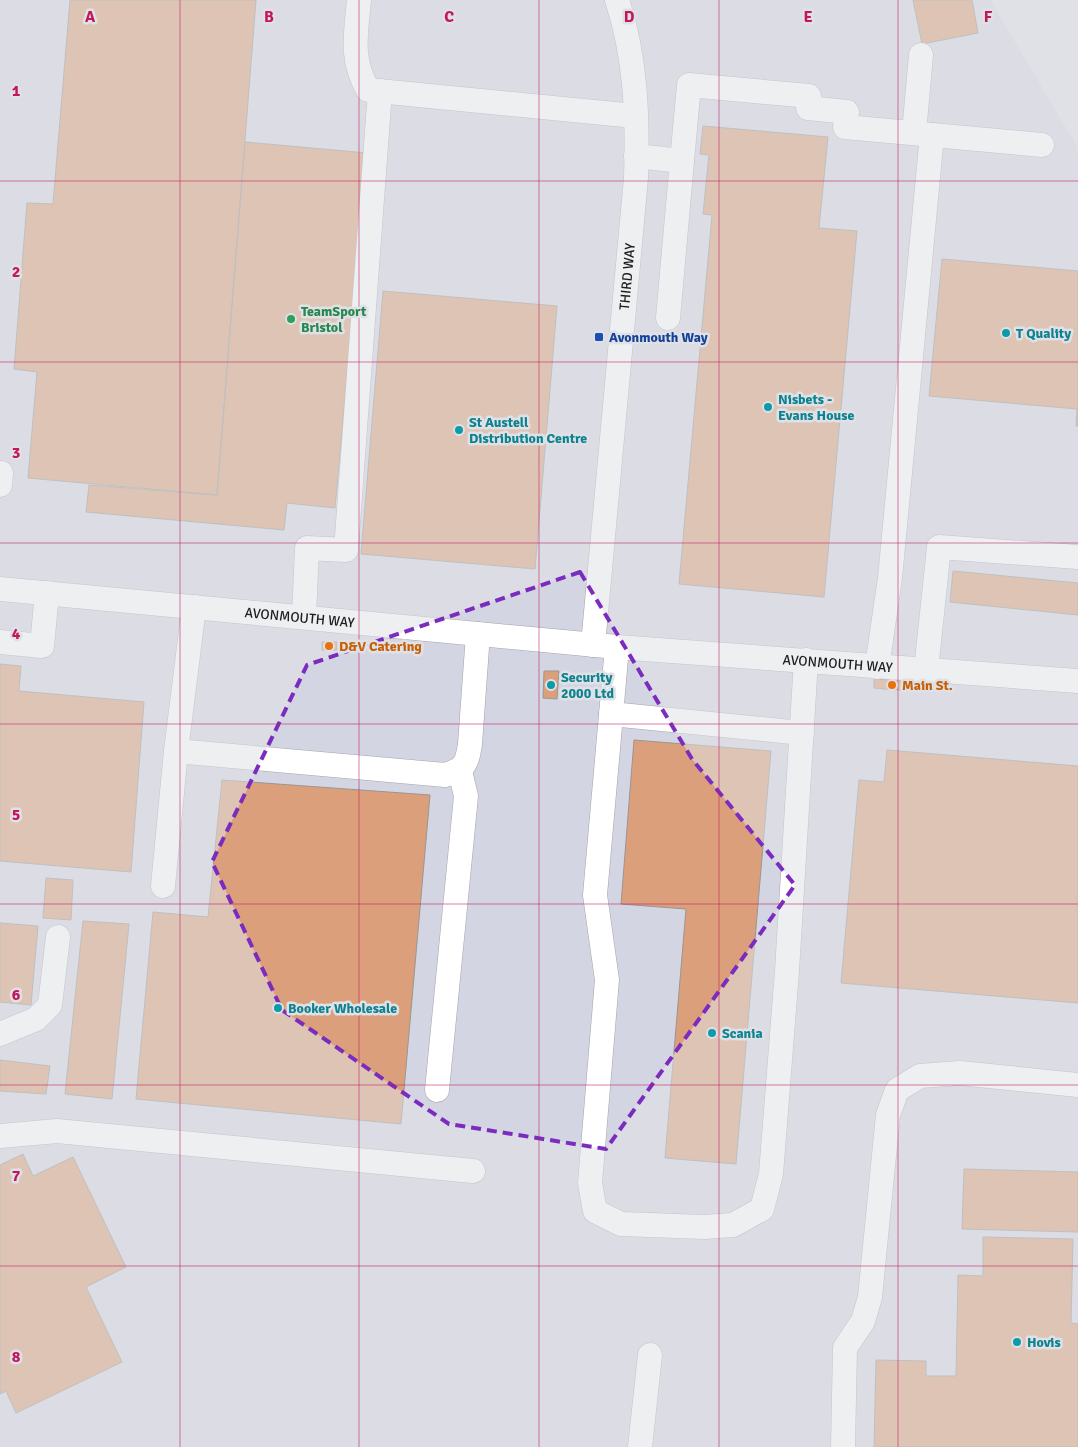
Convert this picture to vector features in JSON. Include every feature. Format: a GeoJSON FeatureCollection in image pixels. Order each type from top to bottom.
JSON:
{"type":"FeatureCollection","features":[{"type":"Feature","properties":{"kind":"street"},"geometry":{"type":"LineString","coordinates":[[359,0],[355,53],[359,74],[368,90],[635,116]]}},
{"type":"Feature","properties":{"kind":"street","name":"THIRD WAY"},"geometry":{"type":"LineString","coordinates":[[593,645],[636,156],[631,58],[617,0]]}},
{"type":"Feature","properties":{"kind":"street"},"geometry":{"type":"LineString","coordinates":[[877,667],[890,578],[923,134],[921,55]]}},
{"type":"Feature","properties":{"kind":"street"},"geometry":{"type":"LineString","coordinates":[[668,318],[689,85],[809,96],[808,108],[846,119],[923,134],[1042,145]]}},
{"type":"Feature","properties":{"kind":"street"},"geometry":{"type":"LineString","coordinates":[[304,616],[307,548],[346,550],[380,91]]}},
{"type":"Feature","properties":{"kind":"street"},"geometry":{"type":"LineString","coordinates":[[636,156],[682,161]]}},
{"type":"Feature","properties":{"kind":"street"},"geometry":{"type":"LineString","coordinates":[[926,670],[939,547],[1078,557]]}},
{"type":"Feature","properties":{"kind":"street","name":"AVONMOUTH WAY"},"geometry":{"type":"LineString","coordinates":[[0,589],[304,616],[593,645],[877,667],[1078,680]]}},
{"type":"Feature","properties":{"kind":"street"},"geometry":{"type":"LineString","coordinates":[[0,642],[42,646],[47,593]]}},
{"type":"Feature","properties":{"kind":"street"},"geometry":{"type":"LineString","coordinates":[[163,886],[176,751],[194,606]]}},
{"type":"Feature","properties":{"kind":"street"},"geometry":{"type":"LineString","coordinates":[[176,751],[445,775],[460,771],[468,760],[478,634]]}},
{"type":"Feature","properties":{"kind":"street"},"geometry":{"type":"LineString","coordinates":[[617,647],[596,895],[607,980],[590,1183],[595,1211],[621,1224],[704,1227],[733,1225],[762,1209],[771,1174],[787,971],[806,660]]}},
{"type":"Feature","properties":{"kind":"street"},"geometry":{"type":"LineString","coordinates":[[611,714],[802,733]]}},
{"type":"Feature","properties":{"kind":"street"},"geometry":{"type":"LineString","coordinates":[[437,1090],[466,796],[460,771]]}},
{"type":"Feature","properties":{"kind":"street"},"geometry":{"type":"LineString","coordinates":[[0,1034],[36,1019],[50,1005],[58,937]]}},
{"type":"Feature","properties":{"kind":"street"},"geometry":{"type":"LineString","coordinates":[[843,1447],[844,1348],[863,1321],[870,1297],[888,1115],[897,1090],[920,1076],[960,1073],[1078,1085]]}},
{"type":"Feature","properties":{"kind":"street"},"geometry":{"type":"LineString","coordinates":[[0,1136],[57,1131],[472,1171]]}},
{"type":"Feature","properties":{"kind":"street"},"geometry":{"type":"LineString","coordinates":[[640,1447],[650,1355]]}},
{"type":"Feature","properties":{"kind":"highlighted area"},"geometry":{"type":"Polygon","coordinates":[[[580,572],[692,759],[795,885],[606,1149],[449,1124],[282,1010],[212,862],[307,665],[580,572]]]}},
{"type":"Feature","properties":{"kind":"shaded area"},"geometry":{"type":"Polygon","coordinates":[[[0,0],[990,0],[1078,148],[1078,1447],[0,1447],[0,0]]]}},
{"type":"Feature","properties":{"kind":"building"},"geometry":{"type":"Polygon","coordinates":[[[70,0],[256,0],[217,495],[28,478],[37,372],[14,369],[27,203],[53,204],[70,0]]]}},
{"type":"Feature","properties":{"kind":"building"},"geometry":{"type":"Polygon","coordinates":[[[913,0],[972,0],[978,33],[922,44],[913,0]]]}},
{"type":"Feature","properties":{"kind":"building","name":"Nisbets - Evans House"},"geometry":{"type":"Polygon","coordinates":[[[703,126],[828,137],[819,228],[857,231],[824,597],[679,584],[712,215],[703,214],[709,155],[700,154],[703,126]]]}},
{"type":"Feature","properties":{"kind":"building","name":"TeamSport Bristol"},"geometry":{"type":"Polygon","coordinates":[[[245,142],[367,153],[335,508],[287,503],[284,530],[86,512],[89,485],[217,495],[245,142]]]}},
{"type":"Feature","properties":{"kind":"building","name":"T Quality"},"geometry":{"type":"Polygon","coordinates":[[[942,259],[1078,271],[1078,426],[1076,426],[1077,409],[929,396],[942,259]]]}},
{"type":"Feature","properties":{"kind":"building","name":"St Austell Distribution Centre"},"geometry":{"type":"Polygon","coordinates":[[[383,291],[557,306],[535,569],[361,554],[383,291]]]}},
{"type":"Feature","properties":{"kind":"building"},"geometry":{"type":"Polygon","coordinates":[[[953,571],[1078,583],[1078,615],[950,602],[953,571]]]}},
{"type":"Feature","properties":{"kind":"building","name":"D&V Catering"},"geometry":{"type":"Polygon","coordinates":[[[322,642],[337,642],[337,650],[322,650],[322,642]]]}},
{"type":"Feature","properties":{"kind":"building"},"geometry":{"type":"Polygon","coordinates":[[[0,664],[21,666],[19,691],[144,702],[131,872],[0,861],[0,664]]]}},
{"type":"Feature","properties":{"kind":"building","name":"Security 2000 Ltd"},"geometry":{"type":"Polygon","coordinates":[[[544,671],[559,671],[557,699],[543,698],[544,671]]]}},
{"type":"Feature","properties":{"kind":"building","name":"Main St."},"geometry":{"type":"Polygon","coordinates":[[[874,679],[910,681],[909,691],[874,688],[874,679]]]}},
{"type":"Feature","properties":{"kind":"building","name":"Scania"},"geometry":{"type":"Polygon","coordinates":[[[634,740],[771,751],[736,1164],[665,1158],[686,909],[621,904],[634,740]]]}},
{"type":"Feature","properties":{"kind":"building"},"geometry":{"type":"Polygon","coordinates":[[[887,750],[1078,766],[1078,1003],[841,983],[859,780],[884,782],[887,750]]]}},
{"type":"Feature","properties":{"kind":"building","name":"Booker Wholesale"},"geometry":{"type":"Polygon","coordinates":[[[222,780],[430,795],[401,1124],[136,1099],[153,912],[208,917],[222,780]]]}},
{"type":"Feature","properties":{"kind":"building"},"geometry":{"type":"Polygon","coordinates":[[[46,878],[73,880],[71,920],[43,918],[46,878]]]}},
{"type":"Feature","properties":{"kind":"building"},"geometry":{"type":"Polygon","coordinates":[[[83,921],[129,924],[112,1099],[65,1094],[83,921]]]}},
{"type":"Feature","properties":{"kind":"building"},"geometry":{"type":"Polygon","coordinates":[[[0,923],[38,926],[31,1005],[0,1002],[0,923]]]}},
{"type":"Feature","properties":{"kind":"building"},"geometry":{"type":"Polygon","coordinates":[[[0,1060],[50,1066],[46,1094],[0,1091],[0,1060]]]}},
{"type":"Feature","properties":{"kind":"building"},"geometry":{"type":"Polygon","coordinates":[[[23,1154],[33,1176],[73,1157],[126,1267],[86,1287],[122,1362],[16,1413],[6,1391],[0,1394],[0,1165],[23,1154]]]}},
{"type":"Feature","properties":{"kind":"building"},"geometry":{"type":"Polygon","coordinates":[[[964,1169],[1078,1172],[1078,1232],[962,1229],[964,1169]]]}},
{"type":"Feature","properties":{"kind":"building","name":"Hovis"},"geometry":{"type":"Polygon","coordinates":[[[983,1237],[1073,1239],[1071,1323],[1078,1324],[1078,1447],[874,1447],[876,1360],[926,1361],[926,1376],[956,1376],[958,1275],[983,1276],[983,1237]]]}},
{"type":"Feature","properties":{"kind":"place","name":"TeamSport Bristol"},"geometry":{"type":"Point","coordinates":[291,319]}},
{"type":"Feature","properties":{"kind":"place","name":"T Quality"},"geometry":{"type":"Point","coordinates":[1006,333]}},
{"type":"Feature","properties":{"kind":"place","name":"Avonmouth Way"},"geometry":{"type":"Point","coordinates":[599,337]}},
{"type":"Feature","properties":{"kind":"place","name":"Nisbets - Evans House"},"geometry":{"type":"Point","coordinates":[768,407]}},
{"type":"Feature","properties":{"kind":"place","name":"St Austell Distribution Centre"},"geometry":{"type":"Point","coordinates":[459,430]}},
{"type":"Feature","properties":{"kind":"place","name":"D&V Catering"},"geometry":{"type":"Point","coordinates":[329,646]}},
{"type":"Feature","properties":{"kind":"place","name":"Security 2000 Ltd"},"geometry":{"type":"Point","coordinates":[551,685]}},
{"type":"Feature","properties":{"kind":"place","name":"Main St."},"geometry":{"type":"Point","coordinates":[892,685]}},
{"type":"Feature","properties":{"kind":"place","name":"Booker Wholesale"},"geometry":{"type":"Point","coordinates":[278,1008]}},
{"type":"Feature","properties":{"kind":"place","name":"Scania"},"geometry":{"type":"Point","coordinates":[712,1033]}},
{"type":"Feature","properties":{"kind":"place","name":"Hovis"},"geometry":{"type":"Point","coordinates":[1017,1342]}}]}
